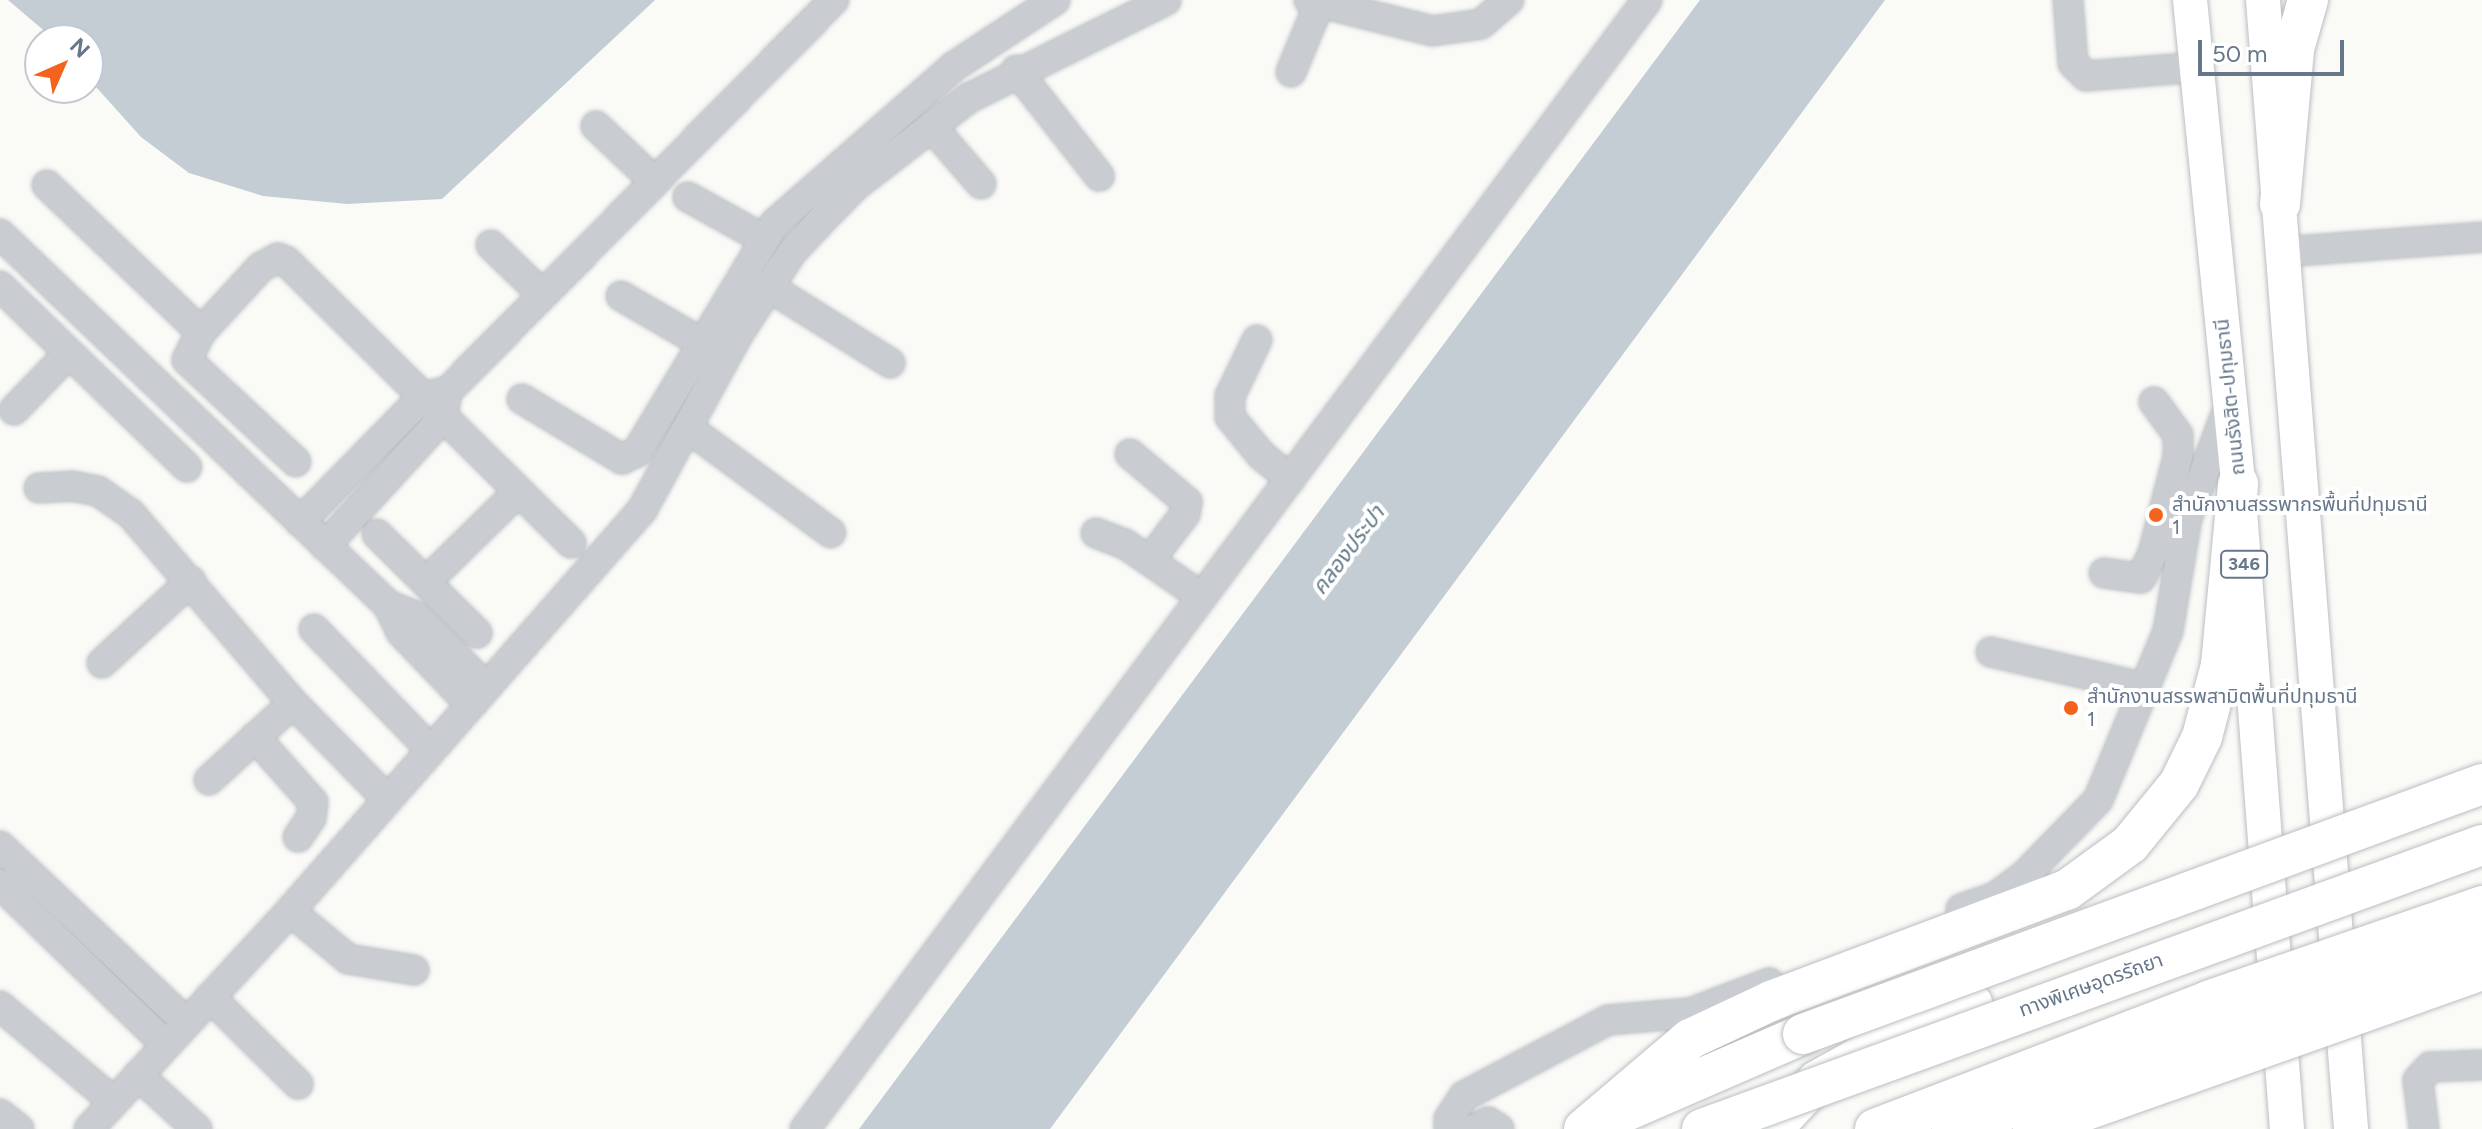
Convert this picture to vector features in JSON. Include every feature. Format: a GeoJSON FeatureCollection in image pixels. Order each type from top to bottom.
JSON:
{"type":"FeatureCollection","features":[{"type":"Feature","properties":{"kind":"highway"},"geometry":{"type":"LineString","coordinates":[[2280,204],[2294,49],[2308,0]]}},
{"type":"Feature","properties":{"kind":"highway"},"geometry":{"type":"LineString","coordinates":[[1586,1129],[1690,1039],[1771,1001],[2067,890],[2130,844],[2179,784],[2202,737],[2221,665],[2222,476]]}},
{"type":"Feature","properties":{"kind":"highway"},"geometry":{"type":"LineString","coordinates":[[1586,1129],[1697,1076],[1803,1034],[2482,784]]}},
{"type":"Feature","properties":{"kind":"highway"},"geometry":{"type":"LineString","coordinates":[[1772,1129],[1817,1081],[1904,1032],[1973,1004],[2482,823]]}},
{"type":"Feature","properties":{"kind":"highway","name":"ทางพิเศษอุดรรัถยา"},"geometry":{"type":"LineString","coordinates":[[1702,1129],[2482,845]]}},
{"type":"Feature","properties":{"kind":"highway"},"geometry":{"type":"LineString","coordinates":[[1875,1129],[2208,1001],[2482,906]]}},
{"type":"Feature","properties":{"kind":"highway"},"geometry":{"type":"LineString","coordinates":[[1952,1129],[2482,939]]}},
{"type":"Feature","properties":{"kind":"highway"},"geometry":{"type":"LineString","coordinates":[[2033,1129],[2482,970]]}},
{"type":"Feature","properties":{"kind":"main road","name":"ถนนรังสิต-ปทุมธานี"},"geometry":{"type":"LineString","coordinates":[[2190,0],[2230,403],[2222,476],[2287,1129]]}},
{"type":"Feature","properties":{"kind":"main road"},"geometry":{"type":"LineString","coordinates":[[2263,0],[2351,1129]]}},
{"type":"Feature","properties":{"kind":"street"},"geometry":{"type":"LineString","coordinates":[[300,522],[438,401],[652,179],[834,0]]}},
{"type":"Feature","properties":{"kind":"street"},"geometry":{"type":"LineString","coordinates":[[522,399],[613,454],[629,457],[643,442],[762,238],[953,67],[1055,0]]}},
{"type":"Feature","properties":{"kind":"street"},"geometry":{"type":"LineString","coordinates":[[89,1129],[290,911],[477,694],[642,510],[792,252],[855,186],[932,127],[1016,70],[1131,7],[1166,0]]}},
{"type":"Feature","properties":{"kind":"street"},"geometry":{"type":"LineString","coordinates":[[1291,72],[1314,1],[1432,31],[1481,24],[1509,0]]}},
{"type":"Feature","properties":{"kind":"street"},"geometry":{"type":"LineString","coordinates":[[805,1129],[1647,0]]}},
{"type":"Feature","properties":{"kind":"street"},"geometry":{"type":"LineString","coordinates":[[2068,0],[2073,63],[2086,76],[2197,67]]}},
{"type":"Feature","properties":{"kind":"street"},"geometry":{"type":"LineString","coordinates":[[1016,70],[1099,176]]}},
{"type":"Feature","properties":{"kind":"street"},"geometry":{"type":"LineString","coordinates":[[596,126],[652,179]]}},
{"type":"Feature","properties":{"kind":"street"},"geometry":{"type":"LineString","coordinates":[[932,127],[981,184]]}},
{"type":"Feature","properties":{"kind":"street"},"geometry":{"type":"LineString","coordinates":[[47,185],[201,332]]}},
{"type":"Feature","properties":{"kind":"street"},"geometry":{"type":"LineString","coordinates":[[688,197],[762,238]]}},
{"type":"Feature","properties":{"kind":"street"},"geometry":{"type":"LineString","coordinates":[[0,234],[388,605],[401,632],[477,694]]}},
{"type":"Feature","properties":{"kind":"street"},"geometry":{"type":"LineString","coordinates":[[2283,252],[2482,237]]}},
{"type":"Feature","properties":{"kind":"street"},"geometry":{"type":"LineString","coordinates":[[491,245],[542,294]]}},
{"type":"Feature","properties":{"kind":"street"},"geometry":{"type":"LineString","coordinates":[[296,462],[187,360],[201,332],[261,267],[278,258],[438,401],[518,492],[571,543]]}},
{"type":"Feature","properties":{"kind":"street"},"geometry":{"type":"LineString","coordinates":[[0,286],[187,467]]}},
{"type":"Feature","properties":{"kind":"street"},"geometry":{"type":"LineString","coordinates":[[769,287],[890,363]]}},
{"type":"Feature","properties":{"kind":"street"},"geometry":{"type":"LineString","coordinates":[[621,296],[702,343]]}},
{"type":"Feature","properties":{"kind":"street"},"geometry":{"type":"LineString","coordinates":[[1257,340],[1230,396],[1230,417],[1261,455],[1291,479]]}},
{"type":"Feature","properties":{"kind":"street"},"geometry":{"type":"LineString","coordinates":[[14,410],[69,353]]}},
{"type":"Feature","properties":{"kind":"street"},"geometry":{"type":"LineString","coordinates":[[325,546],[438,401]]}},
{"type":"Feature","properties":{"kind":"street"},"geometry":{"type":"LineString","coordinates":[[2104,573],[2141,578],[2148,570],[2178,457],[2178,435],[2154,402]]}},
{"type":"Feature","properties":{"kind":"street"},"geometry":{"type":"LineString","coordinates":[[688,428],[831,533]]}},
{"type":"Feature","properties":{"kind":"street"},"geometry":{"type":"LineString","coordinates":[[1130,454],[1187,502],[1185,514],[1150,560]]}},
{"type":"Feature","properties":{"kind":"street"},"geometry":{"type":"LineString","coordinates":[[1449,1129],[1449,1119],[1464,1096],[1608,1020],[1690,1013],[1995,897],[2024,876],[2098,800],[2168,631],[2187,518],[2222,476],[2178,457]]}},
{"type":"Feature","properties":{"kind":"street"},"geometry":{"type":"LineString","coordinates":[[39,488],[72,486],[98,491],[130,513],[293,703],[386,798]]}},
{"type":"Feature","properties":{"kind":"street"},"geometry":{"type":"LineString","coordinates":[[426,582],[518,492]]}},
{"type":"Feature","properties":{"kind":"street"},"geometry":{"type":"LineString","coordinates":[[1096,533],[1150,560],[1202,597]]}},
{"type":"Feature","properties":{"kind":"street"},"geometry":{"type":"LineString","coordinates":[[377,534],[477,633]]}},
{"type":"Feature","properties":{"kind":"street"},"geometry":{"type":"LineString","coordinates":[[102,663],[191,581]]}},
{"type":"Feature","properties":{"kind":"street"},"geometry":{"type":"LineString","coordinates":[[314,629],[430,749]]}},
{"type":"Feature","properties":{"kind":"street"},"geometry":{"type":"LineString","coordinates":[[1991,652],[2146,688]]}},
{"type":"Feature","properties":{"kind":"street"},"geometry":{"type":"LineString","coordinates":[[209,780],[293,703]]}},
{"type":"Feature","properties":{"kind":"street"},"geometry":{"type":"LineString","coordinates":[[255,737],[313,802],[311,818],[298,837]]}},
{"type":"Feature","properties":{"kind":"street"},"geometry":{"type":"LineString","coordinates":[[0,846],[186,1022]]}},
{"type":"Feature","properties":{"kind":"street"},"geometry":{"type":"LineString","coordinates":[[0,884],[166,1045]]}},
{"type":"Feature","properties":{"kind":"street"},"geometry":{"type":"LineString","coordinates":[[290,911],[348,959],[414,970]]}},
{"type":"Feature","properties":{"kind":"street"},"geometry":{"type":"LineString","coordinates":[[102,983],[123,962]]}},
{"type":"Feature","properties":{"kind":"street"},"geometry":{"type":"LineString","coordinates":[[210,997],[298,1084]]}},
{"type":"Feature","properties":{"kind":"street"},"geometry":{"type":"LineString","coordinates":[[0,1006],[114,1102]]}},
{"type":"Feature","properties":{"kind":"street"},"geometry":{"type":"LineString","coordinates":[[2424,1129],[2418,1080],[2430,1067],[2482,1065]]}},
{"type":"Feature","properties":{"kind":"street"},"geometry":{"type":"LineString","coordinates":[[138,1075],[197,1129]]}},
{"type":"Feature","properties":{"kind":"street"},"geometry":{"type":"LineString","coordinates":[[0,1114],[19,1129]]}},
{"type":"Feature","properties":{"kind":"street"},"geometry":{"type":"LineString","coordinates":[[1474,1129],[1488,1122],[1499,1129]]}},
{"type":"Feature","properties":{"kind":"water"},"geometry":{"type":"Polygon","coordinates":[[[8,0],[655,0],[442,199],[347,204],[263,196],[189,173],[141,137],[104,96],[104,24],[36,24],[8,0]]]}},
{"type":"Feature","properties":{"kind":"water","name":"คลองประปา"},"geometry":{"type":"Polygon","coordinates":[[[1700,0],[1885,0],[1050,1129],[859,1129],[1700,0]]]}},
{"type":"Feature","properties":{"kind":"place","name":"สำนักงานสรรพากรพื้นที่ปทุมธานี 1"},"geometry":{"type":"Point","coordinates":[2156,515]}},
{"type":"Feature","properties":{"kind":"place","name":"สำนักงานสรรพสามิตพื้นที่ปทุมธานี 1"},"geometry":{"type":"Point","coordinates":[2071,708]}}]}
